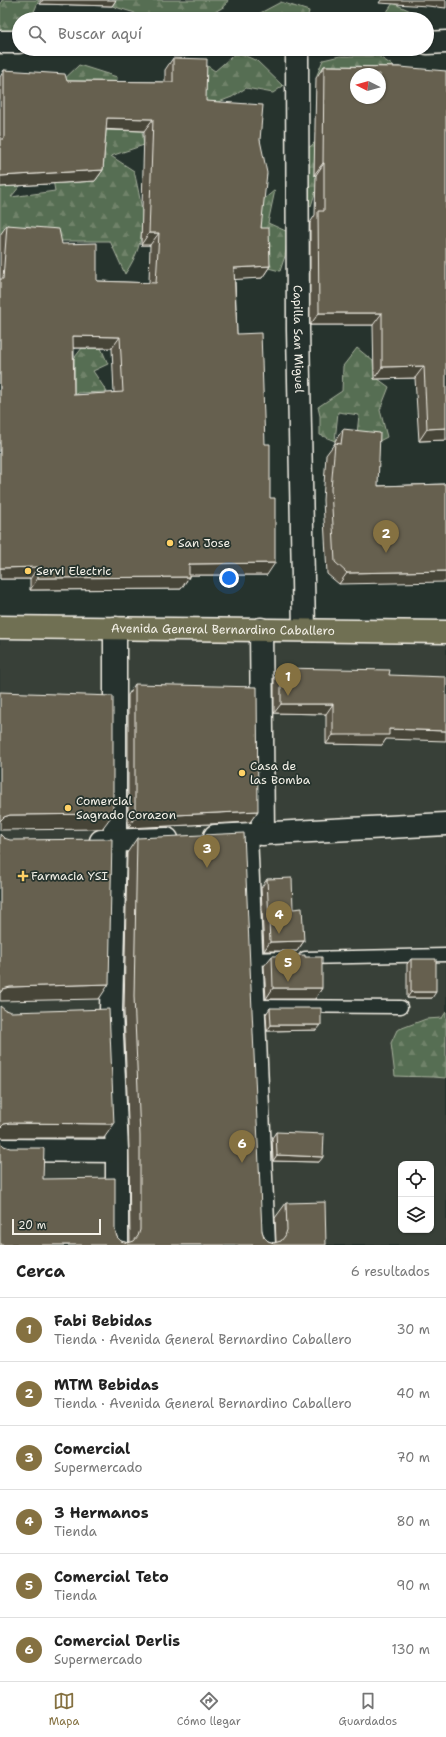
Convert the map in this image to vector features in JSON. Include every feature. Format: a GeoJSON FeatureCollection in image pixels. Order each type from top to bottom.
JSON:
{"type":"FeatureCollection","features":[{"type":"Feature","properties":{"kind":"main road","name":"Avenida General Bernardino Caballero"},"geometry":{"type":"LineString","coordinates":[[0,627],[304,629],[446,632]]}},
{"type":"Feature","properties":{"kind":"street"},"geometry":{"type":"LineString","coordinates":[[0,42],[12,42]]}},
{"type":"Feature","properties":{"kind":"street"},"geometry":{"type":"LineString","coordinates":[[434,43],[446,42]]}},
{"type":"Feature","properties":{"kind":"street","name":"Capilla San Miguel"},"geometry":{"type":"LineString","coordinates":[[297,56],[298,330],[304,629]]}},
{"type":"Feature","properties":{"kind":"street"},"geometry":{"type":"LineString","coordinates":[[115,628],[116,841],[111,1011],[117,1151],[117,1245]]}},
{"type":"Feature","properties":{"kind":"street"},"geometry":{"type":"LineString","coordinates":[[261,629],[252,959],[264,1245]]}},
{"type":"Feature","properties":{"kind":"street"},"geometry":{"type":"LineString","coordinates":[[85,841],[188,838],[446,824]]}},
{"type":"Feature","properties":{"kind":"street"},"geometry":{"type":"LineString","coordinates":[[87,1012],[111,1011]]}},
{"type":"Feature","properties":{"kind":"street"},"geometry":{"type":"LineString","coordinates":[[0,1150],[117,1151]]}},
{"type":"Feature","properties":{"kind":"lane"},"geometry":{"type":"LineString","coordinates":[[252,959],[446,955]]}},
{"type":"Feature","properties":{"kind":"lane"},"geometry":{"type":"LineString","coordinates":[[254,1006],[401,1007]]}},
{"type":"Feature","properties":{"kind":"shaded area"},"geometry":{"type":"Polygon","coordinates":[[[0,628],[446,633],[446,1245],[0,1245],[0,628]]]}},
{"type":"Feature","properties":{"kind":"green space"},"geometry":{"type":"Polygon","coordinates":[[[2,0],[39,0],[34,12],[12,12],[12,32],[0,33],[0,6],[2,0]]]}},
{"type":"Feature","properties":{"kind":"green space"},"geometry":{"type":"Polygon","coordinates":[[[112,0],[228,0],[225,6],[215,12],[132,12],[112,6],[112,0]]]}},
{"type":"Feature","properties":{"kind":"green space"},"geometry":{"type":"Polygon","coordinates":[[[281,2],[309,11],[309,12],[262,12],[281,2]]]}},
{"type":"Feature","properties":{"kind":"green space"},"geometry":{"type":"Polygon","coordinates":[[[393,3],[413,12],[387,12],[393,3]]]}},
{"type":"Feature","properties":{"kind":"green space"},"geometry":{"type":"Polygon","coordinates":[[[232,56],[246,56],[257,61],[283,86],[273,93],[246,88],[232,97],[203,108],[200,61],[215,71],[232,56]]]}},
{"type":"Feature","properties":{"kind":"green space"},"geometry":{"type":"Polygon","coordinates":[[[340,56],[378,56],[392,65],[403,81],[386,76],[386,68],[350,68],[350,78],[317,75],[323,60],[340,56]]]}},
{"type":"Feature","properties":{"kind":"green space"},"geometry":{"type":"Polygon","coordinates":[[[79,65],[117,77],[115,123],[139,110],[144,145],[111,156],[134,171],[142,211],[141,236],[138,248],[133,261],[125,274],[110,241],[50,241],[0,237],[0,132],[29,175],[11,197],[55,191],[51,169],[57,86],[79,65]]]}},
{"type":"Feature","properties":{"kind":"green space"},"geometry":{"type":"Polygon","coordinates":[[[315,142],[314,175],[331,176],[316,190],[311,206],[297,192],[293,163],[315,142]]]}},
{"type":"Feature","properties":{"kind":"green space"},"geometry":{"type":"Polygon","coordinates":[[[275,190],[268,223],[288,232],[285,256],[280,271],[268,268],[257,205],[275,190]]]}},
{"type":"Feature","properties":{"kind":"green space"},"geometry":{"type":"Polygon","coordinates":[[[82,348],[101,348],[108,364],[93,371],[107,392],[77,393],[59,408],[65,370],[82,348]]]}},
{"type":"Feature","properties":{"kind":"green space"},"geometry":{"type":"Polygon","coordinates":[[[357,348],[373,361],[374,376],[389,387],[380,410],[387,437],[372,445],[356,443],[359,415],[338,412],[335,441],[320,435],[320,416],[318,407],[342,391],[343,366],[357,348]]]}},
{"type":"Feature","properties":{"kind":"green space"},"geometry":{"type":"Polygon","coordinates":[[[446,1012],[446,1078],[395,1076],[391,1043],[397,1030],[426,1019],[442,1018],[446,1012]]]}},
{"type":"Feature","properties":{"kind":"building"},"geometry":{"type":"Polygon","coordinates":[[[173,58],[207,59],[206,101],[263,105],[260,140],[267,173],[261,228],[269,228],[270,266],[234,268],[237,334],[261,333],[265,444],[270,444],[270,498],[275,498],[275,563],[189,564],[189,577],[38,578],[38,567],[0,568],[0,279],[3,279],[7,225],[59,229],[62,244],[97,243],[97,281],[156,283],[159,233],[149,233],[153,119],[107,118],[103,170],[0,176],[0,139],[4,139],[4,70],[65,74],[67,81],[173,82],[173,58]],[[73,336],[74,395],[123,392],[120,337],[73,336]]]}},
{"type":"Feature","properties":{"kind":"building"},"geometry":{"type":"Polygon","coordinates":[[[324,66],[400,67],[446,71],[446,428],[427,429],[424,366],[382,367],[382,313],[319,313],[318,211],[324,211],[324,66]]]}},
{"type":"Feature","properties":{"kind":"building"},"geometry":{"type":"Polygon","coordinates":[[[343,429],[380,433],[378,486],[446,484],[446,571],[347,573],[335,562],[331,489],[335,443],[341,444],[343,429]]]}},
{"type":"Feature","properties":{"kind":"building"},"geometry":{"type":"Polygon","coordinates":[[[281,668],[390,670],[389,675],[446,677],[446,731],[389,729],[389,735],[333,735],[333,704],[281,704],[281,668]]]}},
{"type":"Feature","properties":{"kind":"building"},"geometry":{"type":"Polygon","coordinates":[[[135,684],[257,687],[258,811],[135,817],[135,684]]]}},
{"type":"Feature","properties":{"kind":"building"},"geometry":{"type":"Polygon","coordinates":[[[0,692],[113,696],[113,814],[10,815],[4,817],[0,821],[0,692]]]}},
{"type":"Feature","properties":{"kind":"building"},"geometry":{"type":"Polygon","coordinates":[[[244,833],[262,1231],[264,1237],[268,1241],[274,1243],[281,1241],[287,1230],[286,1203],[325,1202],[326,1245],[0,1245],[0,1142],[4,1146],[10,1148],[44,1148],[43,1179],[115,1178],[115,1230],[117,1237],[121,1241],[128,1243],[134,1241],[138,1236],[140,1230],[140,1136],[134,996],[137,838],[244,833]]]}},
{"type":"Feature","properties":{"kind":"building"},"geometry":{"type":"Polygon","coordinates":[[[0,834],[4,838],[10,840],[112,839],[109,984],[10,987],[3,989],[0,993],[0,834]]]}},
{"type":"Feature","properties":{"kind":"building"},"geometry":{"type":"Polygon","coordinates":[[[292,878],[293,909],[302,908],[304,941],[270,942],[267,879],[292,878]]]}},
{"type":"Feature","properties":{"kind":"building"},"geometry":{"type":"Polygon","coordinates":[[[305,955],[305,957],[322,957],[322,988],[273,988],[272,956],[305,955]]]}},
{"type":"Feature","properties":{"kind":"building"},"geometry":{"type":"Polygon","coordinates":[[[411,959],[436,959],[436,992],[411,992],[411,959]]]}},
{"type":"Feature","properties":{"kind":"building"},"geometry":{"type":"Polygon","coordinates":[[[0,1006],[11,1012],[109,1009],[114,1124],[10,1123],[4,1124],[0,1128],[0,1006]]]}},
{"type":"Feature","properties":{"kind":"building"},"geometry":{"type":"Polygon","coordinates":[[[270,1008],[321,1008],[321,1025],[271,1025],[270,1008]]]}},
{"type":"Feature","properties":{"kind":"building"},"geometry":{"type":"Polygon","coordinates":[[[276,1132],[324,1134],[323,1157],[277,1155],[276,1132]]]}},
{"type":"Feature","properties":{"kind":"place","name":"San Jose"},"geometry":{"type":"Point","coordinates":[170,543]}},
{"type":"Feature","properties":{"kind":"place","name":"MTM Bebidas"},"geometry":{"type":"Point","coordinates":[386,553]}},
{"type":"Feature","properties":{"kind":"place","name":"Servi Electric"},"geometry":{"type":"Point","coordinates":[28,571]}},
{"type":"Feature","properties":{"kind":"place","name":"Fabi Bebidas"},"geometry":{"type":"Point","coordinates":[288,696]}},
{"type":"Feature","properties":{"kind":"place","name":"Casa de las Bomba"},"geometry":{"type":"Point","coordinates":[242,773]}},
{"type":"Feature","properties":{"kind":"place","name":"Comercial Sagrado Corazon"},"geometry":{"type":"Point","coordinates":[68,808]}},
{"type":"Feature","properties":{"kind":"place","name":"Comercial"},"geometry":{"type":"Point","coordinates":[207,868]}},
{"type":"Feature","properties":{"kind":"place","name":"Farmacia YSI"},"geometry":{"type":"Point","coordinates":[23,876]}},
{"type":"Feature","properties":{"kind":"place","name":"3 Hermanos"},"geometry":{"type":"Point","coordinates":[279,934]}},
{"type":"Feature","properties":{"kind":"place","name":"Comercial Teto"},"geometry":{"type":"Point","coordinates":[288,982]}},
{"type":"Feature","properties":{"kind":"place","name":"Comercial Derlis"},"geometry":{"type":"Point","coordinates":[242,1163]}}]}
